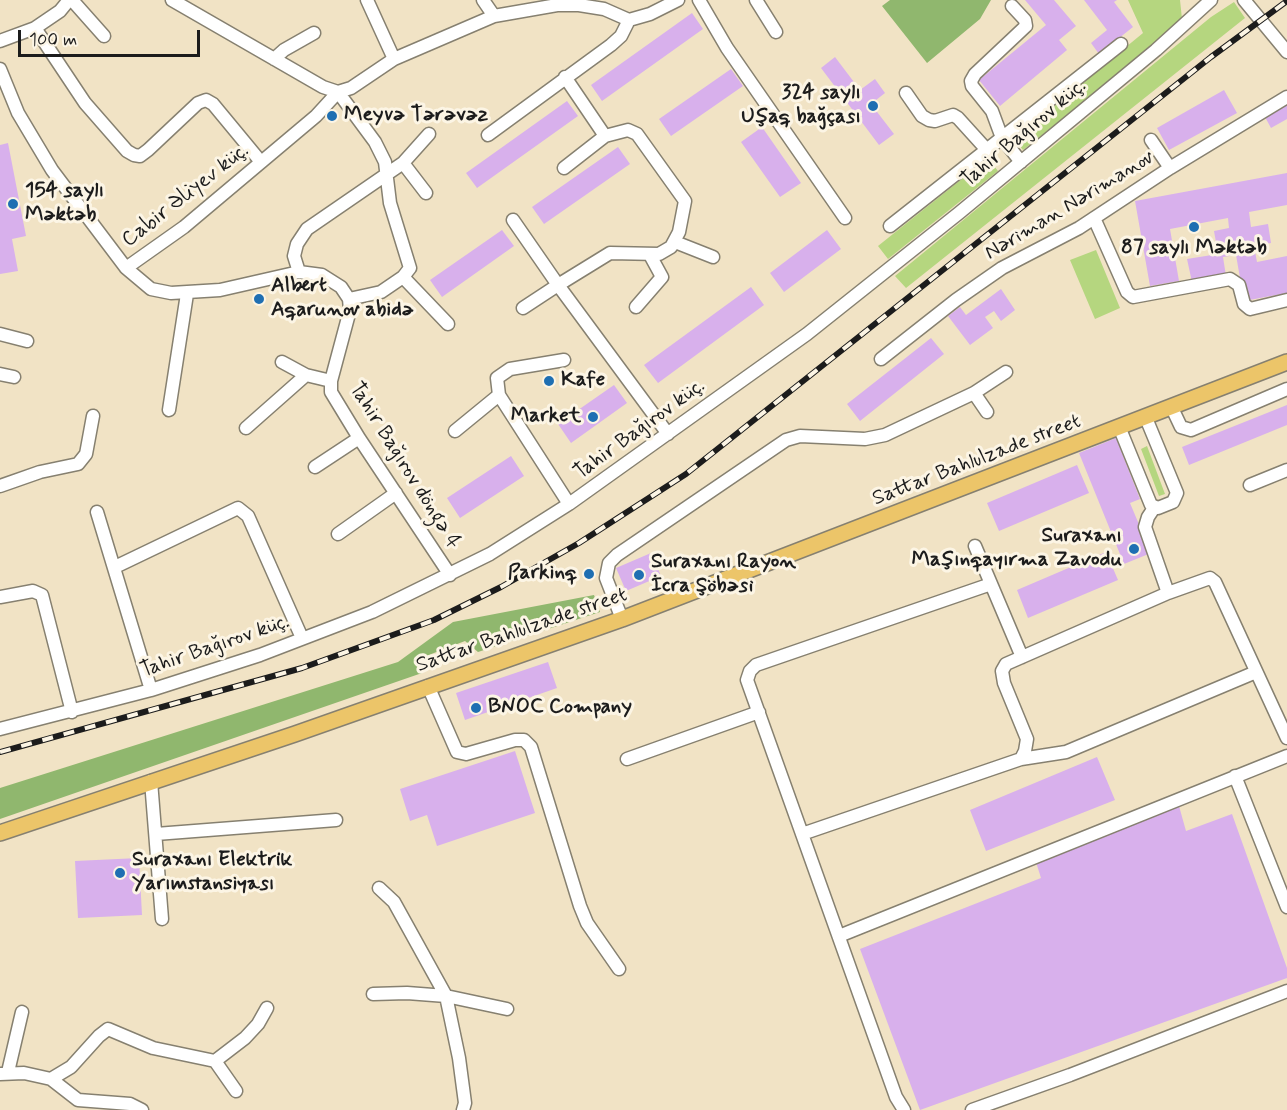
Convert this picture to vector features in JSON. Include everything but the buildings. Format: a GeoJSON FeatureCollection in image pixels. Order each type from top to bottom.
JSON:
{"type":"FeatureCollection","features":[{"type":"Feature","properties":{"kind":"main road","name":"Sattar Bahlulzade street"},"geometry":{"type":"LineString","coordinates":[[0,833],[296,734],[622,619],[1120,429],[1287,362]]}},
{"type":"Feature","properties":{"kind":"street"},"geometry":{"type":"LineString","coordinates":[[0,41],[35,28],[55,15],[70,0],[104,36]]}},
{"type":"Feature","properties":{"kind":"street"},"geometry":{"type":"LineString","coordinates":[[126,268],[151,289],[187,294],[220,290],[299,272],[310,272],[328,278],[341,287],[349,299],[370,296],[403,277],[410,268],[390,203],[385,162],[375,142],[338,92],[323,87],[171,0]]}},
{"type":"Feature","properties":{"kind":"street"},"geometry":{"type":"LineString","coordinates":[[367,0],[394,59]]}},
{"type":"Feature","properties":{"kind":"street"},"geometry":{"type":"LineString","coordinates":[[483,0],[494,16]]}},
{"type":"Feature","properties":{"kind":"street"},"geometry":{"type":"LineString","coordinates":[[338,92],[351,88],[394,59],[494,16],[557,5],[579,5],[604,9],[629,20],[650,14],[678,0]]}},
{"type":"Feature","properties":{"kind":"street"},"geometry":{"type":"LineString","coordinates":[[699,0],[727,48],[845,218]]}},
{"type":"Feature","properties":{"kind":"street"},"geometry":{"type":"LineString","coordinates":[[756,0],[776,32]]}},
{"type":"Feature","properties":{"kind":"street","name":"Tahir Bağırov küç."},"geometry":{"type":"LineString","coordinates":[[0,729],[72,712],[208,673],[372,612],[490,554],[569,504],[807,334],[1021,162],[1156,50],[1211,0]]}},
{"type":"Feature","properties":{"kind":"street"},"geometry":{"type":"LineString","coordinates":[[1244,0],[1287,52]]}},
{"type":"Feature","properties":{"kind":"street"},"geometry":{"type":"LineString","coordinates":[[1012,6],[1025,20],[1026,26],[975,74],[971,81],[992,111],[1002,138],[1021,162]]}},
{"type":"Feature","properties":{"kind":"street"},"geometry":{"type":"LineString","coordinates":[[488,135],[616,40],[629,20]]}},
{"type":"Feature","properties":{"kind":"street"},"geometry":{"type":"LineString","coordinates":[[35,28],[85,103],[127,151],[140,156],[198,103],[206,100],[213,104],[261,162]]}},
{"type":"Feature","properties":{"kind":"street"},"geometry":{"type":"LineString","coordinates":[[274,59],[284,50],[314,33]]}},
{"type":"Feature","properties":{"kind":"street"},"geometry":{"type":"LineString","coordinates":[[891,225],[1121,44]]}},
{"type":"Feature","properties":{"kind":"street","name":"Cabir Əliyev küç."},"geometry":{"type":"LineString","coordinates":[[0,69],[18,113],[47,161],[126,268],[184,226],[316,116],[338,92]]}},
{"type":"Feature","properties":{"kind":"street"},"geometry":{"type":"LineString","coordinates":[[565,76],[605,136]]}},
{"type":"Feature","properties":{"kind":"street"},"geometry":{"type":"LineString","coordinates":[[906,93],[922,116],[929,120],[953,115],[987,150]]}},
{"type":"Feature","properties":{"kind":"street","name":"Nəriman Nərimanov"},"geometry":{"type":"LineString","coordinates":[[881,359],[956,300],[1002,268],[1047,247],[1170,168],[1287,97]]}},
{"type":"Feature","properties":{"kind":"street"},"geometry":{"type":"LineString","coordinates":[[523,308],[610,253],[659,254],[675,242],[685,211],[682,193],[637,134],[628,129],[605,136],[564,168]]}},
{"type":"Feature","properties":{"kind":"street"},"geometry":{"type":"LineString","coordinates":[[299,272],[294,256],[297,244],[307,229],[403,163],[429,134]]}},
{"type":"Feature","properties":{"kind":"street"},"geometry":{"type":"LineString","coordinates":[[1151,140],[1170,168]]}},
{"type":"Feature","properties":{"kind":"street"},"geometry":{"type":"LineString","coordinates":[[403,163],[426,193]]}},
{"type":"Feature","properties":{"kind":"street"},"geometry":{"type":"LineString","coordinates":[[1094,218],[1127,292],[1133,297],[1230,279],[1239,285],[1244,304],[1250,309],[1287,300]]}},
{"type":"Feature","properties":{"kind":"street"},"geometry":{"type":"LineString","coordinates":[[513,220],[668,434]]}},
{"type":"Feature","properties":{"kind":"street"},"geometry":{"type":"LineString","coordinates":[[675,242],[713,257]]}},
{"type":"Feature","properties":{"kind":"street"},"geometry":{"type":"LineString","coordinates":[[636,307],[662,277],[650,255]]}},
{"type":"Feature","properties":{"kind":"street"},"geometry":{"type":"LineString","coordinates":[[403,277],[448,324]]}},
{"type":"Feature","properties":{"kind":"street"},"geometry":{"type":"LineString","coordinates":[[169,410],[187,294]]}},
{"type":"Feature","properties":{"kind":"street","name":"Tahir Bağırov döngə 4"},"geometry":{"type":"LineString","coordinates":[[349,299],[348,319],[331,381],[336,402],[450,575]]}},
{"type":"Feature","properties":{"kind":"street"},"geometry":{"type":"LineString","coordinates":[[0,334],[27,341]]}},
{"type":"Feature","properties":{"kind":"street"},"geometry":{"type":"LineString","coordinates":[[564,360],[502,372],[497,378],[499,395],[569,504]]}},
{"type":"Feature","properties":{"kind":"street"},"geometry":{"type":"LineString","coordinates":[[282,362],[306,375],[331,381]]}},
{"type":"Feature","properties":{"kind":"street"},"geometry":{"type":"LineString","coordinates":[[622,619],[607,584],[609,563],[786,440],[800,436],[865,439],[885,435],[974,393],[1006,372]]}},
{"type":"Feature","properties":{"kind":"street"},"geometry":{"type":"LineString","coordinates":[[0,374],[14,376]]}},
{"type":"Feature","properties":{"kind":"street"},"geometry":{"type":"LineString","coordinates":[[246,428],[306,375]]}},
{"type":"Feature","properties":{"kind":"street"},"geometry":{"type":"LineString","coordinates":[[1172,408],[1181,427],[1191,430],[1287,389]]}},
{"type":"Feature","properties":{"kind":"street"},"geometry":{"type":"LineString","coordinates":[[974,393],[987,412]]}},
{"type":"Feature","properties":{"kind":"street"},"geometry":{"type":"LineString","coordinates":[[455,431],[499,395]]}},
{"type":"Feature","properties":{"kind":"street"},"geometry":{"type":"LineString","coordinates":[[0,486],[40,472],[78,464],[86,454],[93,416]]}},
{"type":"Feature","properties":{"kind":"street"},"geometry":{"type":"LineString","coordinates":[[1146,418],[1177,493],[1173,502],[1155,508],[1148,517],[1145,527],[1168,593]]}},
{"type":"Feature","properties":{"kind":"street"},"geometry":{"type":"LineString","coordinates":[[1120,429],[1155,508]]}},
{"type":"Feature","properties":{"kind":"street"},"geometry":{"type":"LineString","coordinates":[[315,467],[359,438]]}},
{"type":"Feature","properties":{"kind":"street"},"geometry":{"type":"LineString","coordinates":[[1250,485],[1287,470]]}},
{"type":"Feature","properties":{"kind":"street"},"geometry":{"type":"LineString","coordinates":[[338,534],[396,493]]}},
{"type":"Feature","properties":{"kind":"street"},"geometry":{"type":"LineString","coordinates":[[115,567],[238,508],[248,516],[303,638]]}},
{"type":"Feature","properties":{"kind":"street"},"geometry":{"type":"LineString","coordinates":[[97,512],[151,690]]}},
{"type":"Feature","properties":{"kind":"street"},"geometry":{"type":"LineString","coordinates":[[975,546],[1022,657]]}},
{"type":"Feature","properties":{"kind":"street"},"geometry":{"type":"LineString","coordinates":[[1021,759],[1027,739],[1002,671],[1006,664],[1168,593],[1212,579],[1287,738]]}},
{"type":"Feature","properties":{"kind":"street"},"geometry":{"type":"LineString","coordinates":[[904,1110],[896,1097],[747,680],[750,671],[756,665],[991,584]]}},
{"type":"Feature","properties":{"kind":"street"},"geometry":{"type":"LineString","coordinates":[[0,597],[33,591],[42,595],[72,712]]}},
{"type":"Feature","properties":{"kind":"street"},"geometry":{"type":"LineString","coordinates":[[802,834],[1021,759],[1066,752],[1256,672]]}},
{"type":"Feature","properties":{"kind":"street"},"geometry":{"type":"LineString","coordinates":[[428,686],[457,752],[466,754],[515,740],[524,740],[531,747],[579,906],[587,923],[619,969]]}},
{"type":"Feature","properties":{"kind":"street"},"geometry":{"type":"LineString","coordinates":[[627,759],[759,712]]}},
{"type":"Feature","properties":{"kind":"street"},"geometry":{"type":"LineString","coordinates":[[839,936],[1287,756]]}},
{"type":"Feature","properties":{"kind":"street"},"geometry":{"type":"LineString","coordinates":[[1235,776],[1287,907]]}},
{"type":"Feature","properties":{"kind":"street"},"geometry":{"type":"LineString","coordinates":[[151,781],[162,919]]}},
{"type":"Feature","properties":{"kind":"street"},"geometry":{"type":"LineString","coordinates":[[156,834],[336,820]]}},
{"type":"Feature","properties":{"kind":"street"},"geometry":{"type":"LineString","coordinates":[[379,888],[401,914],[446,996],[459,1058],[465,1103],[463,1110]]}},
{"type":"Feature","properties":{"kind":"street"},"geometry":{"type":"LineString","coordinates":[[972,1110],[1070,1075],[1287,991]]}},
{"type":"Feature","properties":{"kind":"street"},"geometry":{"type":"LineString","coordinates":[[373,994],[407,993],[446,996],[507,1009]]}},
{"type":"Feature","properties":{"kind":"street"},"geometry":{"type":"LineString","coordinates":[[215,1060],[245,1038],[258,1024],[267,1008]]}},
{"type":"Feature","properties":{"kind":"street"},"geometry":{"type":"LineString","coordinates":[[22,1012],[4,1073],[51,1079],[78,1100],[130,1104],[142,1110]]}},
{"type":"Feature","properties":{"kind":"street"},"geometry":{"type":"LineString","coordinates":[[51,1079],[71,1067],[108,1029],[153,1048],[215,1060],[236,1091]]}},
{"type":"Feature","properties":{"kind":"green space"},"geometry":{"type":"Polygon","coordinates":[[[890,0],[991,0],[980,19],[927,63],[882,6],[890,0]]]}},
{"type":"Feature","properties":{"kind":"green space"},"geometry":{"type":"Polygon","coordinates":[[[1128,0],[1180,0],[1182,19],[1121,73],[1023,150],[1014,139],[1143,33],[1128,0]]]}},
{"type":"Feature","properties":{"kind":"green space"},"geometry":{"type":"Polygon","coordinates":[[[1234,2],[1245,18],[906,288],[895,276],[1211,17],[1234,2]]]}},
{"type":"Feature","properties":{"kind":"green space"},"geometry":{"type":"Polygon","coordinates":[[[988,158],[998,171],[888,259],[878,246],[988,158]]]}},
{"type":"Feature","properties":{"kind":"green space"},"geometry":{"type":"Polygon","coordinates":[[[1096,250],[1120,308],[1095,319],[1070,260],[1096,250]]]}},
{"type":"Feature","properties":{"kind":"green space"},"geometry":{"type":"Polygon","coordinates":[[[1147,446],[1165,494],[1159,496],[1141,449],[1147,446]]]}},
{"type":"Feature","properties":{"kind":"green space"},"geometry":{"type":"Polygon","coordinates":[[[594,595],[600,612],[478,652],[465,641],[421,658],[422,673],[0,819],[0,788],[398,662],[453,622],[594,595]]]}},
{"type":"Feature","properties":{"kind":"railway"},"geometry":{"type":"LineString","coordinates":[[0,752],[302,668],[434,620],[501,587],[579,543],[686,474],[1211,57],[1287,1]]}},
{"type":"Feature","properties":{"kind":"place","name":"324 saylı Uşaq bağçası"},"geometry":{"type":"Point","coordinates":[873,106]}},
{"type":"Feature","properties":{"kind":"place","name":"Meyvə Tərəvəz"},"geometry":{"type":"Point","coordinates":[332,116]}},
{"type":"Feature","properties":{"kind":"place","name":"154 saylı Məktəb"},"geometry":{"type":"Point","coordinates":[13,204]}},
{"type":"Feature","properties":{"kind":"place","name":"87 saylı Məktəb"},"geometry":{"type":"Point","coordinates":[1194,227]}},
{"type":"Feature","properties":{"kind":"place","name":"Albert Aqarunov abidə"},"geometry":{"type":"Point","coordinates":[259,299]}},
{"type":"Feature","properties":{"kind":"place","name":"Kafe"},"geometry":{"type":"Point","coordinates":[549,381]}},
{"type":"Feature","properties":{"kind":"place","name":"Market"},"geometry":{"type":"Point","coordinates":[593,417]}},
{"type":"Feature","properties":{"kind":"place","name":"Suraxanı Maşınqayırma Zavodu"},"geometry":{"type":"Point","coordinates":[1134,549]}},
{"type":"Feature","properties":{"kind":"place","name":"Parkinq"},"geometry":{"type":"Point","coordinates":[589,574]}},
{"type":"Feature","properties":{"kind":"place","name":"Suraxanı Rayon İcra Şöbəsi"},"geometry":{"type":"Point","coordinates":[639,575]}},
{"type":"Feature","properties":{"kind":"place","name":"BNOC Company"},"geometry":{"type":"Point","coordinates":[476,708]}},
{"type":"Feature","properties":{"kind":"place","name":"Suraxanı Elektrik Yarımstansiyası"},"geometry":{"type":"Point","coordinates":[120,873]}}]}
